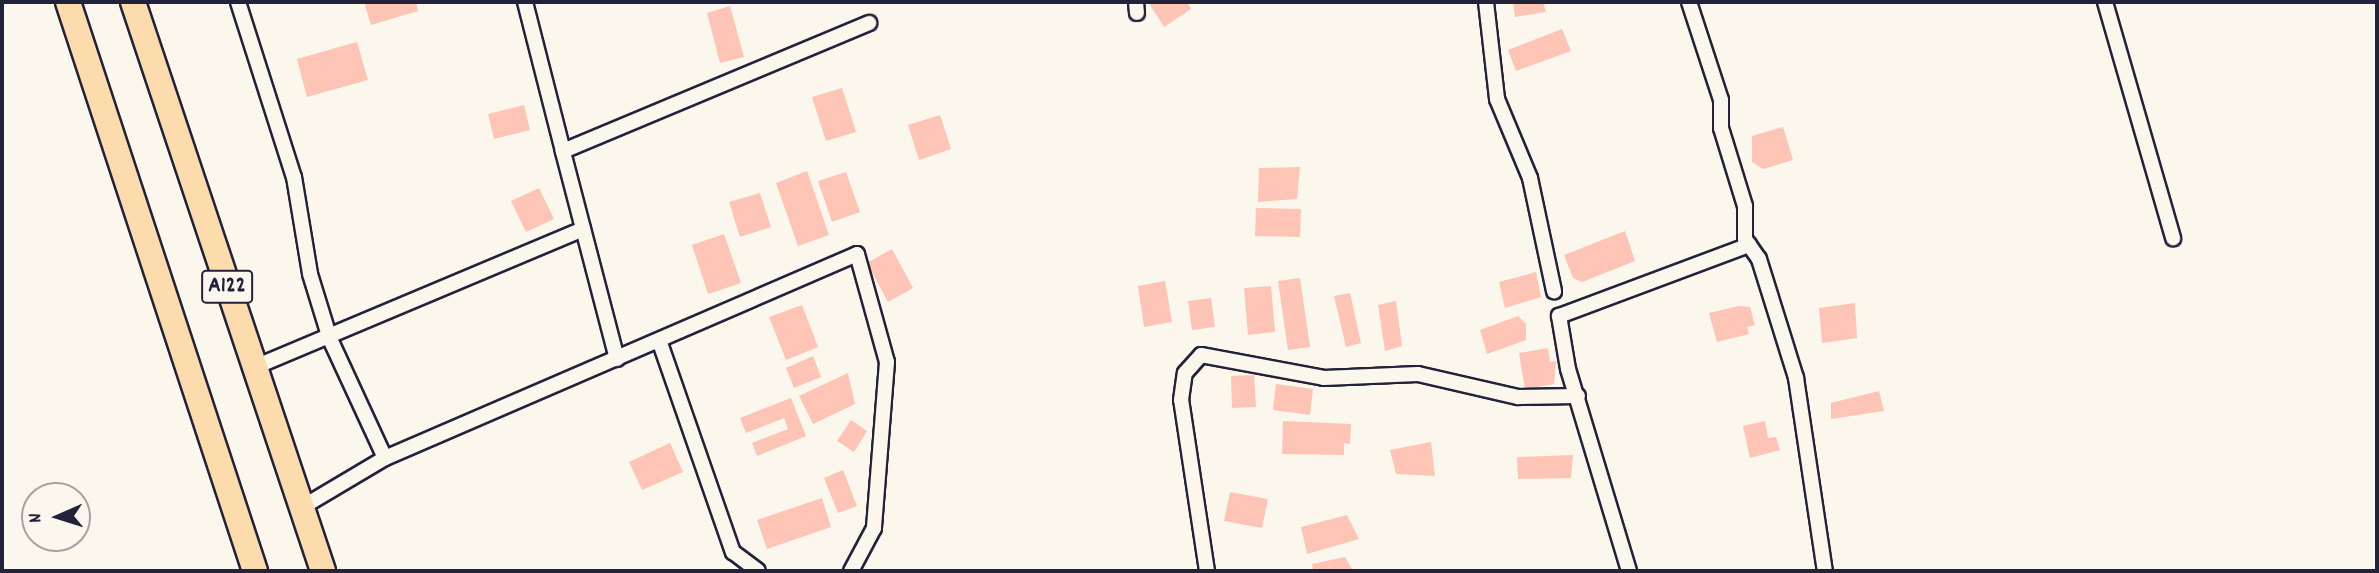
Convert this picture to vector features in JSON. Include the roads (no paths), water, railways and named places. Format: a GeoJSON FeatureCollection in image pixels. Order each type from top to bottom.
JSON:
{"type":"FeatureCollection","features":[{"type":"Feature","properties":{"kind":"highway","name":"A122"},"geometry":{"type":"LineString","coordinates":[[68,2],[255,571]]}},
{"type":"Feature","properties":{"kind":"highway","name":"A122"},"geometry":{"type":"LineString","coordinates":[[133,2],[323,571]]}},
{"type":"Feature","properties":{"kind":"street"},"geometry":{"type":"LineString","coordinates":[[238,2],[294,177],[310,274],[330,337],[385,458]]}},
{"type":"Feature","properties":{"kind":"street"},"geometry":{"type":"LineString","coordinates":[[525,2],[617,359]]}},
{"type":"Feature","properties":{"kind":"street"},"geometry":{"type":"LineString","coordinates":[[1486,2],[1497,99],[1530,178],[1554,291]]}},
{"type":"Feature","properties":{"kind":"street"},"geometry":{"type":"LineString","coordinates":[[1689,2],[1721,100],[1721,128],[1745,206],[1749,245],[1796,378],[1825,571]]}},
{"type":"Feature","properties":{"kind":"street"},"geometry":{"type":"LineString","coordinates":[[2105,2],[2173,238]]}},
{"type":"Feature","properties":{"kind":"street"},"geometry":{"type":"LineString","coordinates":[[563,151],[869,23]]}},
{"type":"Feature","properties":{"kind":"street"},"geometry":{"type":"LineString","coordinates":[[255,367],[583,229]]}},
{"type":"Feature","properties":{"kind":"street"},"geometry":{"type":"LineString","coordinates":[[1629,571],[1578,396],[1559,316],[1749,245]]}},
{"type":"Feature","properties":{"kind":"street"},"geometry":{"type":"LineString","coordinates":[[303,506],[385,458],[857,254],[887,362],[874,528],[851,571]]}},
{"type":"Feature","properties":{"kind":"street"},"geometry":{"type":"LineString","coordinates":[[659,340],[733,552],[758,571]]}},
{"type":"Feature","properties":{"kind":"street"},"geometry":{"type":"LineString","coordinates":[[1206,571],[1181,400],[1185,373],[1201,355],[1324,378],[1418,374],[1518,397],[1578,396]]}}]}
